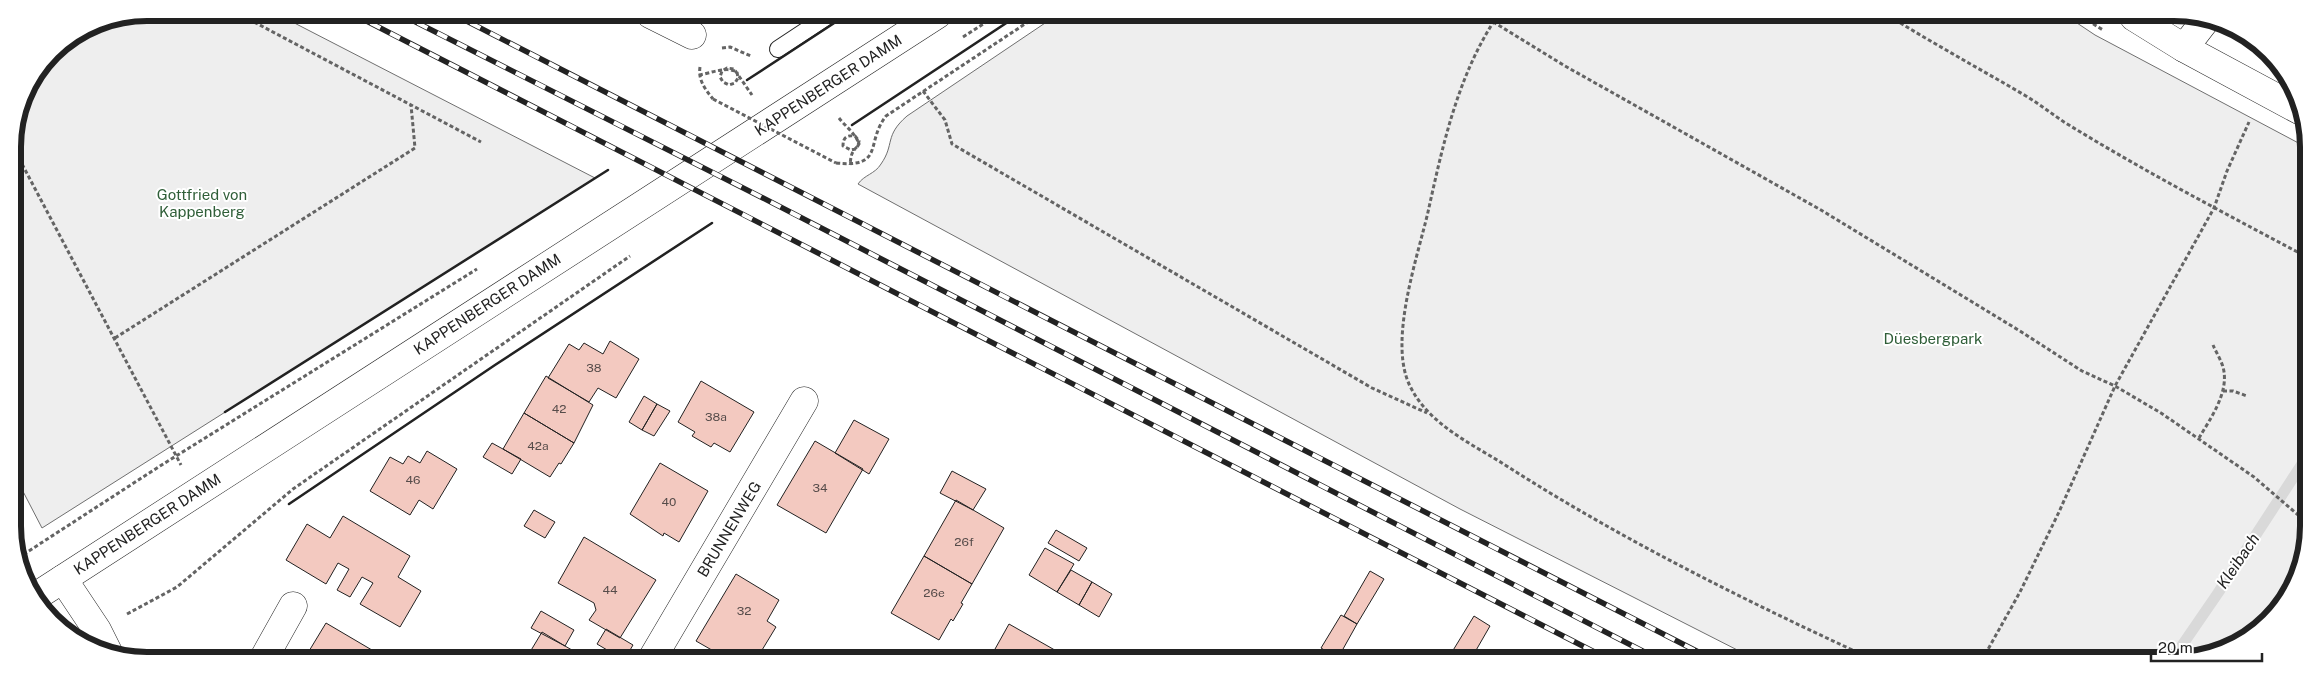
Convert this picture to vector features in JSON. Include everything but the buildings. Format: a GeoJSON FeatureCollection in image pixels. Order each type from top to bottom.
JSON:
{"type":"FeatureCollection","features":[{"type":"Feature","properties":{"kind":"main road"},"geometry":{"type":"LineString","coordinates":[[664,21],[692,35]]}},
{"type":"Feature","properties":{"kind":"main road","name":"KAPPENBERGER DAMM"},"geometry":{"type":"LineString","coordinates":[[41,593],[927,21]]}},
{"type":"Feature","properties":{"kind":"main road"},"geometry":{"type":"LineString","coordinates":[[2140,21],[2184,48],[2293,107]]}},
{"type":"Feature","properties":{"kind":"main road"},"geometry":{"type":"LineString","coordinates":[[2184,48],[2202,25]]}},
{"type":"Feature","properties":{"kind":"main road","name":"BRUNNENWEG"},"geometry":{"type":"LineString","coordinates":[[656,652],[804,401]]}},
{"type":"Feature","properties":{"kind":"main road"},"geometry":{"type":"LineString","coordinates":[[63,579],[103,642]]}},
{"type":"Feature","properties":{"kind":"main road"},"geometry":{"type":"LineString","coordinates":[[267,652],[293,606]]}},
{"type":"Feature","properties":{"kind":"lane"},"geometry":{"type":"LineString","coordinates":[[778,49],[820,21]]}},
{"type":"Feature","properties":{"kind":"path"},"geometry":{"type":"LineString","coordinates":[[252,21],[482,142]]}},
{"type":"Feature","properties":{"kind":"path"},"geometry":{"type":"LineString","coordinates":[[959,40],[988,21]]}},
{"type":"Feature","properties":{"kind":"path"},"geometry":{"type":"LineString","coordinates":[[701,63],[699,75],[702,84],[713,99],[836,163],[859,164],[872,153],[876,133],[886,116],[1030,21]]}},
{"type":"Feature","properties":{"kind":"path"},"geometry":{"type":"LineString","coordinates":[[1489,21],[1821,210],[2082,371],[2115,386],[2199,438],[2254,477],[2300,517]]}},
{"type":"Feature","properties":{"kind":"path"},"geometry":{"type":"LineString","coordinates":[[1427,413],[1409,385],[1404,367],[1402,327],[1434,185],[1454,108],[1469,67],[1495,21]]}},
{"type":"Feature","properties":{"kind":"path"},"geometry":{"type":"LineString","coordinates":[[1897,21],[1950,54],[2029,97],[2064,121],[2214,208],[2300,253]]}},
{"type":"Feature","properties":{"kind":"path"},"geometry":{"type":"LineString","coordinates":[[717,48],[730,47],[752,56],[757,56]]}},
{"type":"Feature","properties":{"kind":"path"},"geometry":{"type":"LineString","coordinates":[[699,75],[720,72],[724,69],[731,68],[737,72],[738,78],[735,83],[729,85],[723,82],[720,77],[722,71],[727,68],[734,69],[738,76],[743,83]]}},
{"type":"Feature","properties":{"kind":"path"},"geometry":{"type":"LineString","coordinates":[[923,92],[945,120],[952,144],[1372,388],[1427,413],[1527,479],[1615,531],[1726,589],[1856,651]]}},
{"type":"Feature","properties":{"kind":"path"},"geometry":{"type":"LineString","coordinates":[[1987,651],[2024,583],[2083,460],[2115,386],[2214,208],[2227,171],[2264,92]]}},
{"type":"Feature","properties":{"kind":"path"},"geometry":{"type":"LineString","coordinates":[[115,338],[415,148],[411,105]]}},
{"type":"Feature","properties":{"kind":"path"},"geometry":{"type":"LineString","coordinates":[[830,124],[847,113]]}},
{"type":"Feature","properties":{"kind":"path"},"geometry":{"type":"LineString","coordinates":[[849,130],[853,134],[857,139],[859,144],[856,149],[851,150],[847,149],[843,146],[843,140],[846,136],[851,135],[856,136],[858,141],[858,146],[854,150],[851,153],[850,164]]}},
{"type":"Feature","properties":{"kind":"path"},"geometry":{"type":"LineString","coordinates":[[797,146],[806,140]]}},
{"type":"Feature","properties":{"kind":"path"},"geometry":{"type":"LineString","coordinates":[[22,164],[176,457],[197,491]]}},
{"type":"Feature","properties":{"kind":"path"},"geometry":{"type":"LineString","coordinates":[[103,642],[177,588],[293,489],[631,255]]}},
{"type":"Feature","properties":{"kind":"path"},"geometry":{"type":"LineString","coordinates":[[2199,438],[2214,413],[2223,391],[2224,369],[2213,345]]}},
{"type":"Feature","properties":{"kind":"path"},"geometry":{"type":"LineString","coordinates":[[25,554],[343,352]]}},
{"type":"Feature","properties":{"kind":"path"},"geometry":{"type":"LineString","coordinates":[[2223,391],[2233,391],[2246,396]]}},
{"type":"Feature","properties":{"kind":"green space","name":"Gottfried von Kappenberg"},"geometry":{"type":"Polygon","coordinates":[[[291,21],[595,178],[42,528],[21,488],[22,131],[31,99],[38,84],[58,58],[84,38],[107,28],[131,22],[291,21]]]}},
{"type":"Feature","properties":{"kind":"green space","name":"Düesbergpark"},"geometry":{"type":"Polygon","coordinates":[[[1048,21],[2074,21],[2095,35],[2300,144],[2300,526],[2299,542],[2290,574],[2278,596],[2268,609],[2250,626],[2222,642],[2198,649],[2182,651],[1740,651],[1460,509],[858,184],[881,164],[888,151],[895,129],[907,116],[1048,21]]]}},
{"type":"Feature","properties":{"kind":"waterway","name":"Kleibach"},"geometry":{"type":"LineString","coordinates":[[2178,651],[2300,467]]}},
{"type":"Feature","properties":{"kind":"railway"},"geometry":{"type":"LineString","coordinates":[[367,21],[1593,651]]}},
{"type":"Feature","properties":{"kind":"railway"},"geometry":{"type":"LineString","coordinates":[[414,21],[763,198],[1643,651]]}},
{"type":"Feature","properties":{"kind":"railway"},"geometry":{"type":"LineString","coordinates":[[467,21],[1697,651]]}},
{"type":"Feature","properties":{"kind":"wall"},"geometry":{"type":"LineString","coordinates":[[747,80],[837,21]]}},
{"type":"Feature","properties":{"kind":"wall"},"geometry":{"type":"LineString","coordinates":[[852,125],[1009,21]]}},
{"type":"Feature","properties":{"kind":"wall"},"geometry":{"type":"LineString","coordinates":[[225,412],[608,170]]}},
{"type":"Feature","properties":{"kind":"wall"},"geometry":{"type":"LineString","coordinates":[[289,504],[495,365],[712,223]]}}]}
